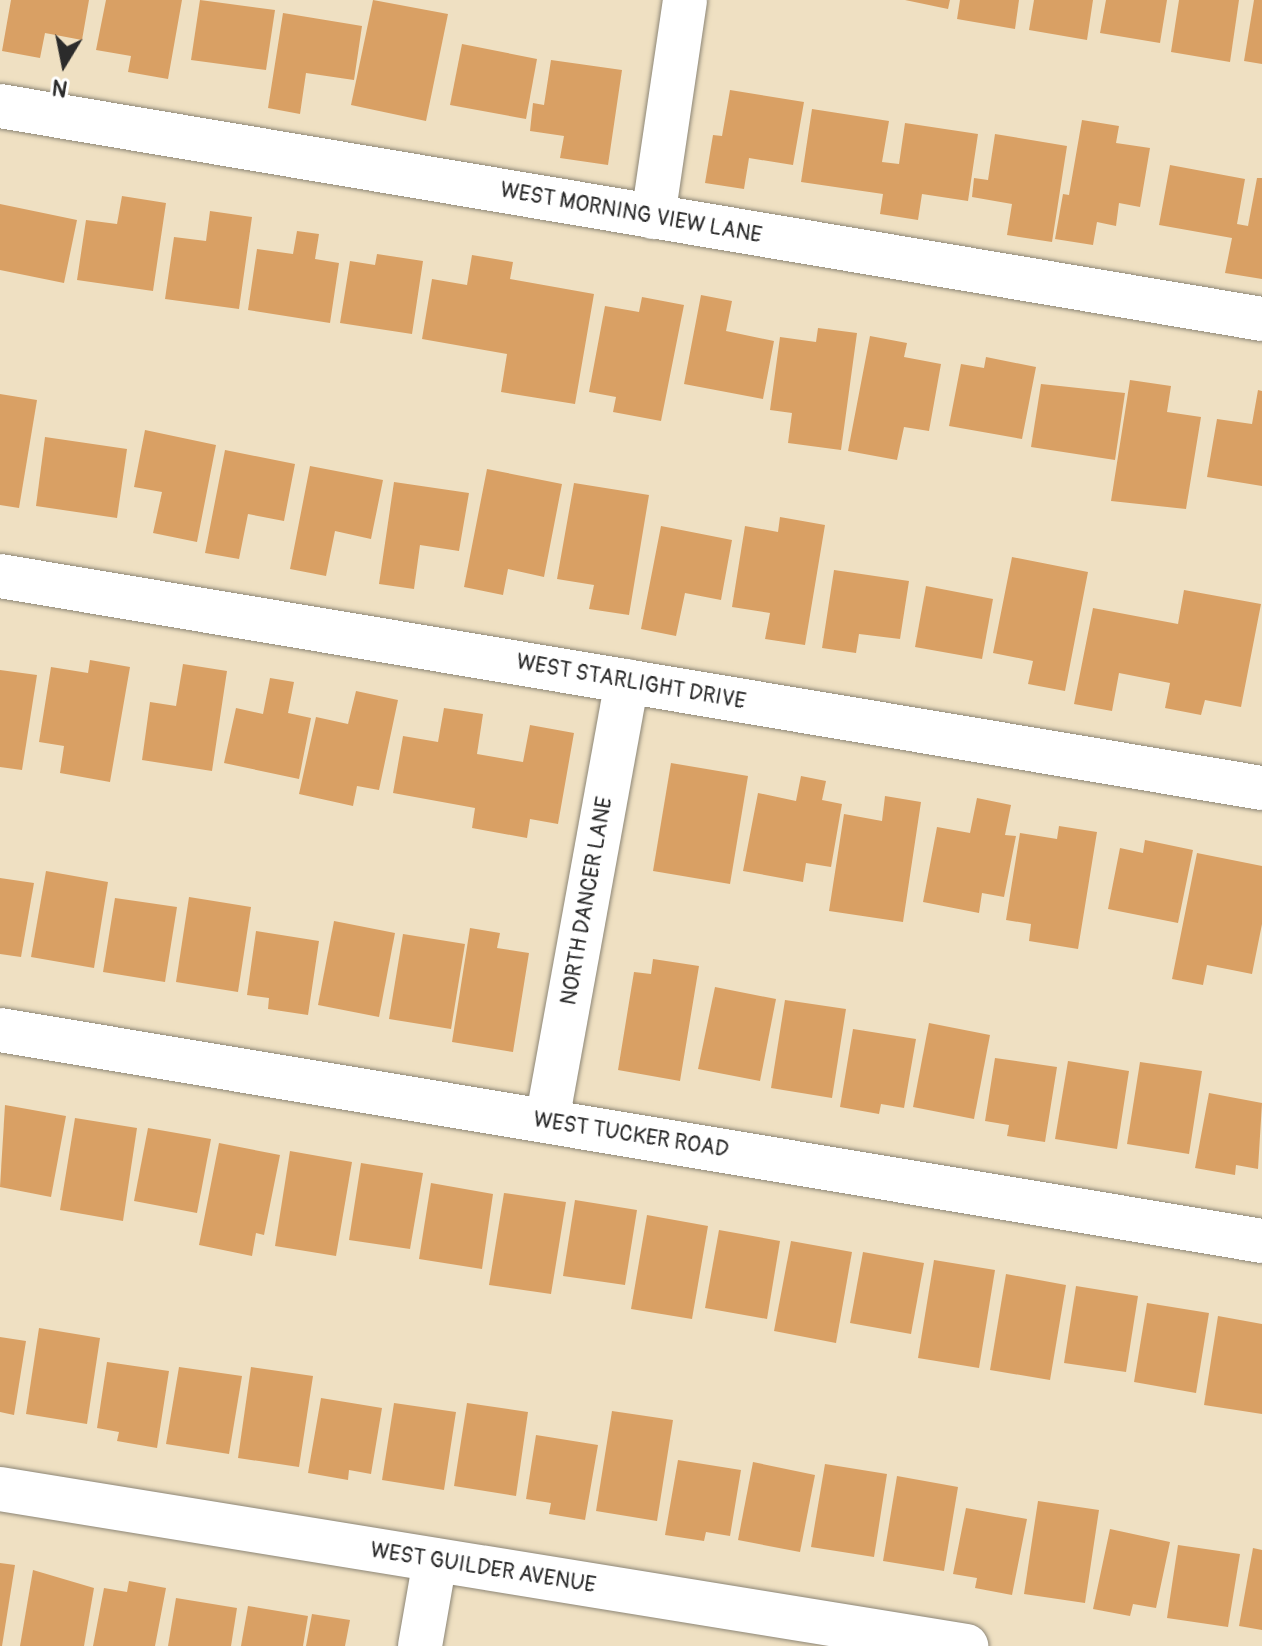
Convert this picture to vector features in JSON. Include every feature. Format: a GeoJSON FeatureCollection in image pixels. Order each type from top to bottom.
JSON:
{"type":"FeatureCollection","features":[{"type":"Feature","properties":{"kind":"street"},"geometry":{"type":"LineString","coordinates":[[653,217],[685,0]]}},
{"type":"Feature","properties":{"kind":"street","name":"WEST MORNING VIEW LANE"},"geometry":{"type":"LineString","coordinates":[[0,106],[1262,319]]}},
{"type":"Feature","properties":{"kind":"street","name":"WEST STARLIGHT DRIVE"},"geometry":{"type":"LineString","coordinates":[[0,576],[1262,788]]}},
{"type":"Feature","properties":{"kind":"street","name":"NORTH DANCER LANE"},"geometry":{"type":"LineString","coordinates":[[547,1121],[627,681]]}},
{"type":"Feature","properties":{"kind":"street","name":"WEST TUCKER ROAD"},"geometry":{"type":"LineString","coordinates":[[0,1030],[1262,1241]]}},
{"type":"Feature","properties":{"kind":"street","name":"WEST GUILDER AVENUE"},"geometry":{"type":"LineString","coordinates":[[0,1489],[966,1646]]}},
{"type":"Feature","properties":{"kind":"street"},"geometry":{"type":"LineString","coordinates":[[420,1646],[435,1560]]}},
{"type":"Feature","properties":{"kind":"building"},"geometry":{"type":"Polygon","coordinates":[[[11,0],[89,0],[82,40],[45,33],[40,58],[2,51],[11,0]]]}},
{"type":"Feature","properties":{"kind":"building"},"geometry":{"type":"Polygon","coordinates":[[[106,0],[182,0],[168,79],[128,72],[131,56],[96,50],[106,0]]]}},
{"type":"Feature","properties":{"kind":"building"},"geometry":{"type":"Polygon","coordinates":[[[200,0],[275,10],[266,70],[191,60],[200,0]]]}},
{"type":"Feature","properties":{"kind":"building"},"geometry":{"type":"Polygon","coordinates":[[[373,0],[448,14],[426,121],[351,105],[373,0]]]}},
{"type":"Feature","properties":{"kind":"building"},"geometry":{"type":"Polygon","coordinates":[[[905,0],[950,0],[948,9],[905,0]]]}},
{"type":"Feature","properties":{"kind":"building"},"geometry":{"type":"Polygon","coordinates":[[[960,0],[1019,0],[1015,29],[957,19],[960,0]]]}},
{"type":"Feature","properties":{"kind":"building"},"geometry":{"type":"Polygon","coordinates":[[[1034,0],[1093,0],[1087,40],[1029,30],[1034,0]]]}},
{"type":"Feature","properties":{"kind":"building"},"geometry":{"type":"Polygon","coordinates":[[[1106,0],[1167,0],[1160,43],[1100,33],[1106,0]]]}},
{"type":"Feature","properties":{"kind":"building"},"geometry":{"type":"Polygon","coordinates":[[[1179,0],[1239,0],[1230,62],[1171,52],[1179,0]]]}},
{"type":"Feature","properties":{"kind":"building"},"geometry":{"type":"Polygon","coordinates":[[[1254,0],[1262,0],[1262,64],[1244,61],[1254,0]]]}},
{"type":"Feature","properties":{"kind":"building"},"geometry":{"type":"Polygon","coordinates":[[[283,13],[362,26],[354,80],[306,73],[300,114],[268,108],[283,13]]]}},
{"type":"Feature","properties":{"kind":"building"},"geometry":{"type":"Polygon","coordinates":[[[462,44],[537,59],[526,119],[450,105],[462,44]]]}},
{"type":"Feature","properties":{"kind":"building"},"geometry":{"type":"Polygon","coordinates":[[[551,60],[622,70],[608,165],[560,158],[564,136],[530,131],[533,103],[544,105],[551,60]]]}},
{"type":"Feature","properties":{"kind":"building"},"geometry":{"type":"Polygon","coordinates":[[[730,90],[804,102],[793,165],[749,158],[744,189],[705,183],[713,135],[722,136],[730,90]]]}},
{"type":"Feature","properties":{"kind":"building"},"geometry":{"type":"Polygon","coordinates":[[[812,109],[889,121],[882,162],[899,164],[905,123],[978,134],[968,201],[922,194],[918,220],[880,214],[883,194],[801,182],[812,109]]]}},
{"type":"Feature","properties":{"kind":"building"},"geometry":{"type":"Polygon","coordinates":[[[1082,120],[1119,126],[1116,143],[1150,148],[1140,207],[1119,203],[1116,226],[1097,222],[1093,245],[1055,239],[1063,194],[1069,195],[1082,120]]]}},
{"type":"Feature","properties":{"kind":"building"},"geometry":{"type":"Polygon","coordinates":[[[995,134],[1067,146],[1052,242],[1007,235],[1012,204],[972,197],[974,178],[988,180],[995,134]]]}},
{"type":"Feature","properties":{"kind":"building"},"geometry":{"type":"Polygon","coordinates":[[[1170,165],[1245,179],[1237,224],[1248,226],[1257,178],[1262,178],[1262,279],[1225,273],[1232,238],[1159,225],[1170,165]]]}},
{"type":"Feature","properties":{"kind":"building"},"geometry":{"type":"Polygon","coordinates":[[[122,196],[166,203],[153,291],[77,280],[86,220],[117,224],[122,196]]]}},
{"type":"Feature","properties":{"kind":"building"},"geometry":{"type":"Polygon","coordinates":[[[0,204],[77,220],[64,283],[0,270],[0,204]]]}},
{"type":"Feature","properties":{"kind":"building"},"geometry":{"type":"Polygon","coordinates":[[[210,211],[252,217],[239,309],[165,299],[174,237],[206,241],[210,211]]]}},
{"type":"Feature","properties":{"kind":"building"},"geometry":{"type":"Polygon","coordinates":[[[297,231],[319,234],[315,259],[339,263],[330,323],[248,310],[257,249],[293,254],[297,231]]]}},
{"type":"Feature","properties":{"kind":"building"},"geometry":{"type":"Polygon","coordinates":[[[377,254],[423,261],[412,334],[340,323],[350,261],[375,265],[377,254]]]}},
{"type":"Feature","properties":{"kind":"building"},"geometry":{"type":"Polygon","coordinates":[[[472,255],[513,262],[510,279],[594,294],[575,404],[501,392],[507,354],[422,339],[432,279],[467,285],[472,255]]]}},
{"type":"Feature","properties":{"kind":"building"},"geometry":{"type":"Polygon","coordinates":[[[701,295],[732,301],[726,331],[774,341],[763,399],[684,384],[701,295]]]}},
{"type":"Feature","properties":{"kind":"building"},"geometry":{"type":"Polygon","coordinates":[[[642,297],[684,305],[661,421],[613,412],[616,397],[589,392],[605,306],[639,312],[642,297]]]}},
{"type":"Feature","properties":{"kind":"building"},"geometry":{"type":"Polygon","coordinates":[[[818,328],[857,333],[841,450],[788,443],[792,413],[770,410],[780,337],[816,342],[818,328]]]}},
{"type":"Feature","properties":{"kind":"building"},"geometry":{"type":"Polygon","coordinates":[[[870,336],[907,343],[904,357],[941,364],[929,431],[904,427],[897,460],[848,451],[870,336]]]}},
{"type":"Feature","properties":{"kind":"building"},"geometry":{"type":"Polygon","coordinates":[[[986,357],[1036,367],[1022,439],[949,426],[961,364],[984,368],[986,357]]]}},
{"type":"Feature","properties":{"kind":"building"},"geometry":{"type":"Polygon","coordinates":[[[1130,380],[1171,386],[1167,412],[1201,417],[1186,509],[1111,501],[1130,380]]]}},
{"type":"Feature","properties":{"kind":"building"},"geometry":{"type":"Polygon","coordinates":[[[1041,384],[1125,393],[1115,460],[1031,447],[1041,384]]]}},
{"type":"Feature","properties":{"kind":"building"},"geometry":{"type":"Polygon","coordinates":[[[1258,390],[1262,391],[1262,486],[1207,477],[1217,419],[1252,424],[1258,390]]]}},
{"type":"Feature","properties":{"kind":"building"},"geometry":{"type":"Polygon","coordinates":[[[0,394],[37,400],[19,508],[0,505],[0,394]]]}},
{"type":"Feature","properties":{"kind":"building"},"geometry":{"type":"Polygon","coordinates":[[[145,430],[216,445],[197,542],[153,533],[162,492],[134,487],[145,430]]]}},
{"type":"Feature","properties":{"kind":"building"},"geometry":{"type":"Polygon","coordinates":[[[45,437],[127,449],[117,518],[36,506],[45,437]]]}},
{"type":"Feature","properties":{"kind":"building"},"geometry":{"type":"Polygon","coordinates":[[[225,450],[295,464],[284,521],[248,514],[239,559],[205,553],[225,450]]]}},
{"type":"Feature","properties":{"kind":"building"},"geometry":{"type":"Polygon","coordinates":[[[310,466],[383,480],[371,539],[335,531],[326,576],[290,569],[310,466]]]}},
{"type":"Feature","properties":{"kind":"building"},"geometry":{"type":"Polygon","coordinates":[[[487,469],[562,484],[544,577],[508,569],[503,595],[464,587],[487,469]]]}},
{"type":"Feature","properties":{"kind":"building"},"geometry":{"type":"Polygon","coordinates":[[[394,482],[469,493],[459,551],[420,545],[414,589],[379,584],[394,482]]]}},
{"type":"Feature","properties":{"kind":"building"},"geometry":{"type":"Polygon","coordinates":[[[574,483],[649,495],[629,615],[589,609],[594,585],[557,579],[574,483]]]}},
{"type":"Feature","properties":{"kind":"building"},"geometry":{"type":"Polygon","coordinates":[[[780,517],[825,525],[805,645],[765,639],[770,613],[732,607],[745,526],[778,532],[780,517]]]}},
{"type":"Feature","properties":{"kind":"building"},"geometry":{"type":"Polygon","coordinates":[[[661,526],[732,540],[721,600],[685,593],[676,636],[641,629],[661,526]]]}},
{"type":"Feature","properties":{"kind":"building"},"geometry":{"type":"Polygon","coordinates":[[[1012,557],[1088,572],[1065,691],[1028,684],[1033,661],[993,653],[1012,557]]]}},
{"type":"Feature","properties":{"kind":"building"},"geometry":{"type":"Polygon","coordinates":[[[834,570],[909,581],[900,639],[859,634],[856,653],[822,648],[834,570]]]}},
{"type":"Feature","properties":{"kind":"building"},"geometry":{"type":"Polygon","coordinates":[[[926,586],[993,599],[982,659],[915,647],[926,586]]]}},
{"type":"Feature","properties":{"kind":"building"},"geometry":{"type":"Polygon","coordinates":[[[1184,590],[1261,604],[1241,707],[1205,700],[1201,715],[1165,708],[1170,683],[1119,673],[1112,711],[1074,704],[1093,608],[1178,624],[1184,590]]]}},
{"type":"Feature","properties":{"kind":"building"},"geometry":{"type":"Polygon","coordinates":[[[90,660],[130,667],[110,782],[60,773],[64,746],[39,742],[51,667],[88,673],[90,660]]]}},
{"type":"Feature","properties":{"kind":"building"},"geometry":{"type":"Polygon","coordinates":[[[183,664],[227,671],[212,771],[142,760],[150,702],[176,706],[183,664]]]}},
{"type":"Feature","properties":{"kind":"building"},"geometry":{"type":"Polygon","coordinates":[[[0,670],[37,675],[22,770],[0,767],[0,670]]]}},
{"type":"Feature","properties":{"kind":"building"},"geometry":{"type":"Polygon","coordinates":[[[270,678],[294,682],[288,713],[311,718],[299,779],[224,763],[236,708],[263,714],[270,678]]]}},
{"type":"Feature","properties":{"kind":"building"},"geometry":{"type":"Polygon","coordinates":[[[356,691],[398,700],[379,790],[357,786],[353,806],[299,794],[316,717],[348,724],[356,691]]]}},
{"type":"Feature","properties":{"kind":"building"},"geometry":{"type":"Polygon","coordinates":[[[444,708],[483,714],[477,754],[523,762],[530,725],[574,733],[558,824],[530,819],[527,838],[472,828],[475,808],[393,793],[403,736],[438,742],[444,708]]]}},
{"type":"Feature","properties":{"kind":"building"},"geometry":{"type":"Polygon","coordinates":[[[671,763],[748,776],[730,884],[653,871],[671,763]]]}},
{"type":"Feature","properties":{"kind":"building"},"geometry":{"type":"Polygon","coordinates":[[[801,776],[826,781],[822,800],[842,804],[831,867],[806,863],[803,882],[743,871],[758,793],[796,801],[801,776]]]}},
{"type":"Feature","properties":{"kind":"building"},"geometry":{"type":"Polygon","coordinates":[[[885,796],[921,802],[903,922],[829,911],[844,814],[882,821],[885,796]]]}},
{"type":"Feature","properties":{"kind":"building"},"geometry":{"type":"Polygon","coordinates":[[[977,798],[1011,805],[1005,835],[1016,836],[1004,897],[982,893],[979,913],[923,902],[937,827],[970,833],[977,798]]]}},
{"type":"Feature","properties":{"kind":"building"},"geometry":{"type":"Polygon","coordinates":[[[1059,826],[1097,832],[1078,949],[1029,941],[1031,924],[1006,920],[1020,833],[1057,839],[1059,826]]]}},
{"type":"Feature","properties":{"kind":"building"},"geometry":{"type":"Polygon","coordinates":[[[1145,840],[1193,850],[1178,923],[1108,909],[1120,848],[1143,853],[1145,840]]]}},
{"type":"Feature","properties":{"kind":"building"},"geometry":{"type":"Polygon","coordinates":[[[1197,853],[1262,866],[1262,924],[1252,974],[1207,965],[1203,985],[1172,979],[1197,853]]]}},
{"type":"Feature","properties":{"kind":"building"},"geometry":{"type":"Polygon","coordinates":[[[46,871],[108,882],[94,968],[31,957],[46,871]]]}},
{"type":"Feature","properties":{"kind":"building"},"geometry":{"type":"Polygon","coordinates":[[[0,878],[34,883],[21,957],[0,954],[0,878]]]}},
{"type":"Feature","properties":{"kind":"building"},"geometry":{"type":"Polygon","coordinates":[[[189,897],[251,907],[238,992],[176,982],[189,897]]]}},
{"type":"Feature","properties":{"kind":"building"},"geometry":{"type":"Polygon","coordinates":[[[115,898],[177,907],[165,982],[103,972],[115,898]]]}},
{"type":"Feature","properties":{"kind":"building"},"geometry":{"type":"Polygon","coordinates":[[[334,921],[395,933],[379,1017],[318,1005],[334,921]]]}},
{"type":"Feature","properties":{"kind":"building"},"geometry":{"type":"Polygon","coordinates":[[[470,928],[500,933],[497,948],[529,953],[513,1052],[452,1042],[470,928]]]}},
{"type":"Feature","properties":{"kind":"building"},"geometry":{"type":"Polygon","coordinates":[[[256,931],[319,941],[308,1015],[268,1009],[269,998],[247,995],[256,931]]]}},
{"type":"Feature","properties":{"kind":"building"},"geometry":{"type":"Polygon","coordinates":[[[403,934],[465,944],[451,1029],[389,1019],[403,934]]]}},
{"type":"Feature","properties":{"kind":"building"},"geometry":{"type":"Polygon","coordinates":[[[653,959],[699,966],[680,1081],[618,1070],[634,972],[651,974],[653,959]]]}},
{"type":"Feature","properties":{"kind":"building"},"geometry":{"type":"Polygon","coordinates":[[[715,987],[776,999],[760,1081],[698,1069],[715,987]]]}},
{"type":"Feature","properties":{"kind":"building"},"geometry":{"type":"Polygon","coordinates":[[[785,1000],[846,1009],[832,1098],[771,1088],[785,1000]]]}},
{"type":"Feature","properties":{"kind":"building"},"geometry":{"type":"Polygon","coordinates":[[[929,1023],[990,1035],[974,1119],[913,1107],[929,1023]]]}},
{"type":"Feature","properties":{"kind":"building"},"geometry":{"type":"Polygon","coordinates":[[[853,1029],[916,1039],[904,1108],[881,1104],[879,1114],[840,1107],[853,1029]]]}},
{"type":"Feature","properties":{"kind":"building"},"geometry":{"type":"Polygon","coordinates":[[[995,1058],[1057,1067],[1045,1142],[1007,1136],[1009,1125],[985,1121],[995,1058]]]}},
{"type":"Feature","properties":{"kind":"building"},"geometry":{"type":"Polygon","coordinates":[[[1068,1061],[1129,1071],[1117,1149],[1055,1139],[1068,1061]]]}},
{"type":"Feature","properties":{"kind":"building"},"geometry":{"type":"Polygon","coordinates":[[[1140,1062],[1202,1071],[1189,1154],[1127,1144],[1140,1062]]]}},
{"type":"Feature","properties":{"kind":"building"},"geometry":{"type":"Polygon","coordinates":[[[1209,1093],[1262,1103],[1258,1169],[1236,1165],[1235,1175],[1195,1168],[1209,1093]]]}},
{"type":"Feature","properties":{"kind":"building"},"geometry":{"type":"Polygon","coordinates":[[[5,1105],[66,1116],[51,1197],[0,1187],[5,1105]]]}},
{"type":"Feature","properties":{"kind":"building"},"geometry":{"type":"Polygon","coordinates":[[[75,1118],[137,1128],[123,1221],[60,1210],[75,1118]]]}},
{"type":"Feature","properties":{"kind":"building"},"geometry":{"type":"Polygon","coordinates":[[[148,1128],[211,1139],[197,1213],[134,1201],[148,1128]]]}},
{"type":"Feature","properties":{"kind":"building"},"geometry":{"type":"Polygon","coordinates":[[[219,1143],[280,1155],[264,1235],[256,1233],[252,1256],[199,1245],[219,1143]]]}},
{"type":"Feature","properties":{"kind":"building"},"geometry":{"type":"Polygon","coordinates":[[[290,1151],[352,1162],[336,1256],[275,1246],[290,1151]]]}},
{"type":"Feature","properties":{"kind":"building"},"geometry":{"type":"Polygon","coordinates":[[[361,1163],[423,1173],[410,1249],[349,1240],[361,1163]]]}},
{"type":"Feature","properties":{"kind":"building"},"geometry":{"type":"Polygon","coordinates":[[[431,1183],[493,1194],[482,1269],[419,1259],[431,1183]]]}},
{"type":"Feature","properties":{"kind":"building"},"geometry":{"type":"Polygon","coordinates":[[[504,1193],[566,1202],[551,1294],[489,1285],[504,1193]]]}},
{"type":"Feature","properties":{"kind":"building"},"geometry":{"type":"Polygon","coordinates":[[[575,1200],[637,1210],[625,1285],[563,1276],[575,1200]]]}},
{"type":"Feature","properties":{"kind":"building"},"geometry":{"type":"Polygon","coordinates":[[[647,1215],[708,1226],[692,1319],[631,1309],[647,1215]]]}},
{"type":"Feature","properties":{"kind":"building"},"geometry":{"type":"Polygon","coordinates":[[[719,1230],[780,1241],[767,1319],[705,1308],[719,1230]]]}},
{"type":"Feature","properties":{"kind":"building"},"geometry":{"type":"Polygon","coordinates":[[[791,1241],[852,1252],[836,1343],[774,1331],[791,1241]]]}},
{"type":"Feature","properties":{"kind":"building"},"geometry":{"type":"Polygon","coordinates":[[[863,1252],[924,1263],[911,1334],[850,1323],[863,1252]]]}},
{"type":"Feature","properties":{"kind":"building"},"geometry":{"type":"Polygon","coordinates":[[[934,1260],[995,1270],[979,1368],[918,1358],[934,1260]]]}},
{"type":"Feature","properties":{"kind":"building"},"geometry":{"type":"Polygon","coordinates":[[[1006,1274],[1066,1285],[1050,1380],[990,1370],[1006,1274]]]}},
{"type":"Feature","properties":{"kind":"building"},"geometry":{"type":"Polygon","coordinates":[[[1076,1286],[1138,1296],[1126,1372],[1064,1363],[1076,1286]]]}},
{"type":"Feature","properties":{"kind":"building"},"geometry":{"type":"Polygon","coordinates":[[[1147,1303],[1209,1313],[1196,1393],[1134,1382],[1147,1303]]]}},
{"type":"Feature","properties":{"kind":"building"},"geometry":{"type":"Polygon","coordinates":[[[1218,1316],[1262,1324],[1262,1414],[1204,1405],[1218,1316]]]}},
{"type":"Feature","properties":{"kind":"building"},"geometry":{"type":"Polygon","coordinates":[[[39,1328],[100,1338],[87,1424],[26,1414],[39,1328]]]}},
{"type":"Feature","properties":{"kind":"building"},"geometry":{"type":"Polygon","coordinates":[[[0,1337],[26,1341],[14,1415],[0,1412],[0,1337]]]}},
{"type":"Feature","properties":{"kind":"building"},"geometry":{"type":"Polygon","coordinates":[[[107,1362],[169,1371],[157,1448],[117,1441],[119,1432],[97,1428],[107,1362]]]}},
{"type":"Feature","properties":{"kind":"building"},"geometry":{"type":"Polygon","coordinates":[[[179,1367],[242,1376],[229,1454],[166,1444],[179,1367]]]}},
{"type":"Feature","properties":{"kind":"building"},"geometry":{"type":"Polygon","coordinates":[[[251,1367],[313,1376],[299,1467],[238,1458],[251,1367]]]}},
{"type":"Feature","properties":{"kind":"building"},"geometry":{"type":"Polygon","coordinates":[[[321,1398],[382,1408],[371,1474],[349,1470],[348,1480],[308,1473],[321,1398]]]}},
{"type":"Feature","properties":{"kind":"building"},"geometry":{"type":"Polygon","coordinates":[[[394,1403],[456,1412],[444,1490],[382,1480],[394,1403]]]}},
{"type":"Feature","properties":{"kind":"building"},"geometry":{"type":"Polygon","coordinates":[[[467,1403],[528,1412],[516,1496],[454,1486],[467,1403]]]}},
{"type":"Feature","properties":{"kind":"building"},"geometry":{"type":"Polygon","coordinates":[[[612,1411],[673,1420],[657,1521],[596,1511],[612,1411]]]}},
{"type":"Feature","properties":{"kind":"building"},"geometry":{"type":"Polygon","coordinates":[[[536,1435],[598,1445],[585,1520],[549,1514],[551,1503],[526,1499],[536,1435]]]}},
{"type":"Feature","properties":{"kind":"building"},"geometry":{"type":"Polygon","coordinates":[[[678,1460],[741,1470],[730,1536],[706,1532],[704,1541],[665,1535],[678,1460]]]}},
{"type":"Feature","properties":{"kind":"building"},"geometry":{"type":"Polygon","coordinates":[[[753,1462],[815,1475],[800,1552],[738,1540],[753,1462]]]}},
{"type":"Feature","properties":{"kind":"building"},"geometry":{"type":"Polygon","coordinates":[[[825,1464],[887,1474],[874,1557],[811,1547],[825,1464]]]}},
{"type":"Feature","properties":{"kind":"building"},"geometry":{"type":"Polygon","coordinates":[[[897,1476],[958,1487],[944,1571],[883,1561],[897,1476]]]}},
{"type":"Feature","properties":{"kind":"building"},"geometry":{"type":"Polygon","coordinates":[[[1038,1501],[1099,1510],[1085,1603],[1024,1594],[1038,1501]]]}},
{"type":"Feature","properties":{"kind":"building"},"geometry":{"type":"Polygon","coordinates":[[[966,1508],[1027,1519],[1012,1595],[975,1588],[977,1578],[953,1574],[966,1508]]]}},
{"type":"Feature","properties":{"kind":"building"},"geometry":{"type":"Polygon","coordinates":[[[1110,1529],[1170,1542],[1156,1608],[1133,1604],[1130,1616],[1093,1609],[1110,1529]]]}},
{"type":"Feature","properties":{"kind":"building"},"geometry":{"type":"Polygon","coordinates":[[[1178,1545],[1240,1554],[1228,1627],[1167,1618],[1178,1545]]]}},
{"type":"Feature","properties":{"kind":"building"},"geometry":{"type":"Polygon","coordinates":[[[1253,1548],[1262,1550],[1262,1630],[1239,1626],[1253,1548]]]}},
{"type":"Feature","properties":{"kind":"building"},"geometry":{"type":"Polygon","coordinates":[[[0,1563],[15,1565],[2,1646],[0,1646],[0,1563]]]}},
{"type":"Feature","properties":{"kind":"building"},"geometry":{"type":"Polygon","coordinates":[[[33,1570],[94,1588],[84,1646],[20,1646],[33,1570]]]}},
{"type":"Feature","properties":{"kind":"building"},"geometry":{"type":"Polygon","coordinates":[[[129,1581],[166,1588],[155,1646],[93,1646],[104,1588],[127,1592],[129,1581]]]}},
{"type":"Feature","properties":{"kind":"building"},"geometry":{"type":"Polygon","coordinates":[[[176,1598],[237,1608],[231,1646],[168,1646],[176,1598]]]}},
{"type":"Feature","properties":{"kind":"building"},"geometry":{"type":"Polygon","coordinates":[[[248,1606],[308,1616],[303,1646],[241,1646],[248,1606]]]}},
{"type":"Feature","properties":{"kind":"building"},"geometry":{"type":"Polygon","coordinates":[[[312,1614],[350,1620],[345,1646],[306,1646],[312,1614]]]}}]}
